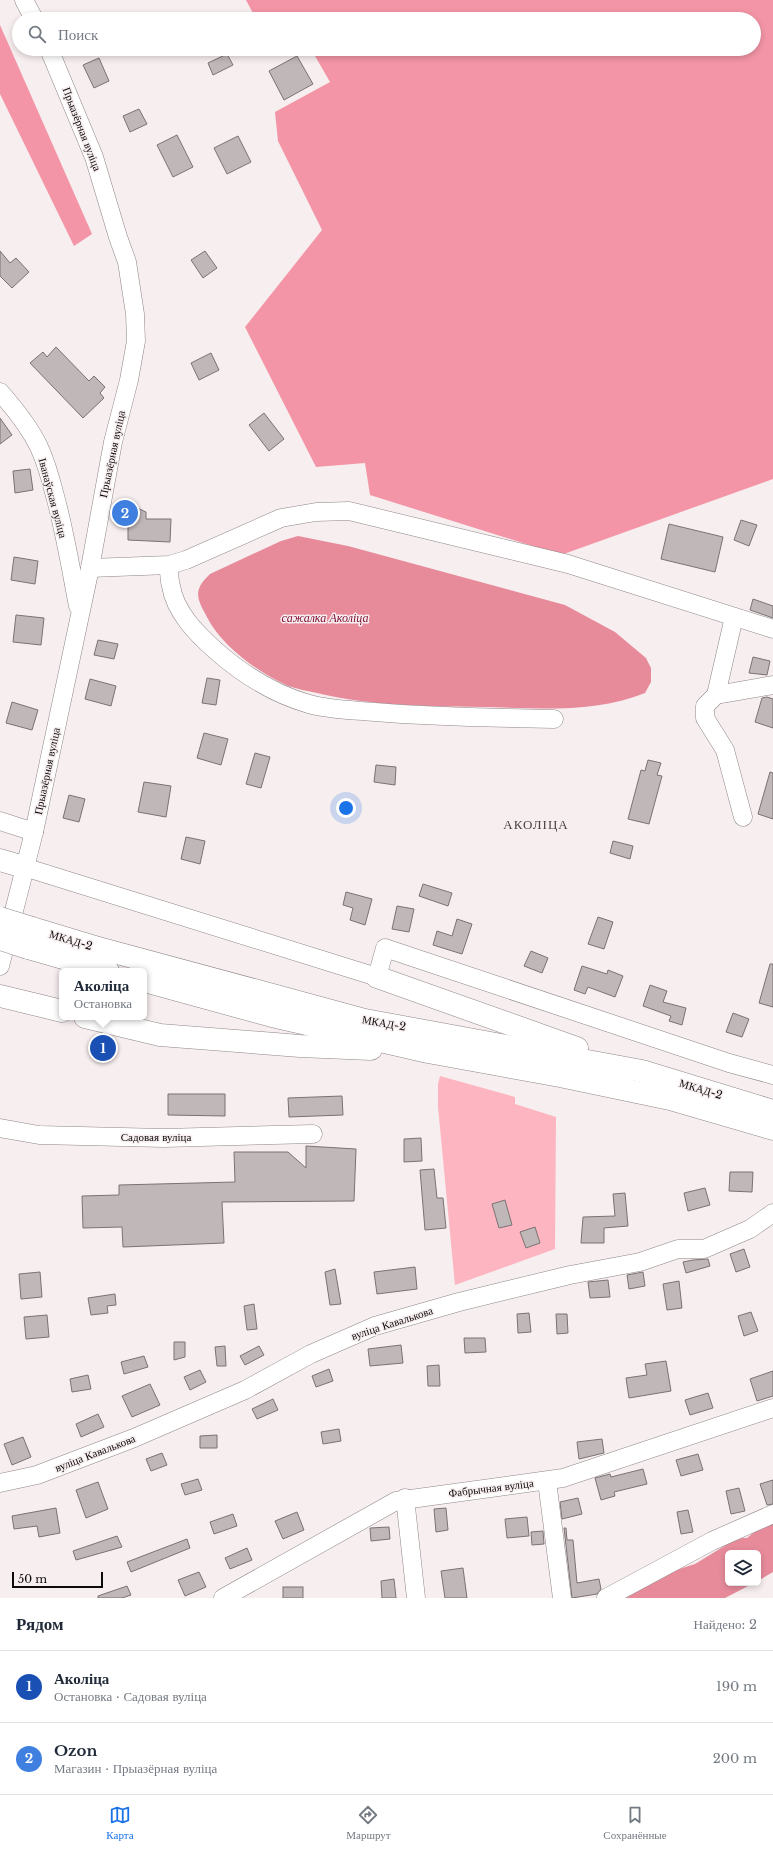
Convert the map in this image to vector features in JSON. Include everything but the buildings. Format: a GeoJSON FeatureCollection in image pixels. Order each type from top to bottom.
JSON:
{"type":"FeatureCollection","features":[{"type":"Feature","properties":{"kind":"highway"},"geometry":{"type":"LineString","coordinates":[[0,860],[24,867]]}},
{"type":"Feature","properties":{"kind":"highway","name":"МКАД-2"},"geometry":{"type":"LineString","coordinates":[[0,918],[30,938],[95,947],[365,1020],[642,1071],[773,1110]]}},
{"type":"Feature","properties":{"kind":"highway"},"geometry":{"type":"LineString","coordinates":[[0,939],[30,938],[101,968]]}},
{"type":"Feature","properties":{"kind":"highway"},"geometry":{"type":"LineString","coordinates":[[377,977],[642,1071]]}},
{"type":"Feature","properties":{"kind":"highway"},"geometry":{"type":"LineString","coordinates":[[147,982],[272,1016],[428,1052],[670,1098],[773,1129]]}},
{"type":"Feature","properties":{"kind":"highway"},"geometry":{"type":"LineString","coordinates":[[0,996],[59,1010]]}},
{"type":"Feature","properties":{"kind":"highway"},"geometry":{"type":"LineString","coordinates":[[97,1020],[160,1036],[300,1046],[428,1052]]}},
{"type":"Feature","properties":{"kind":"street"},"geometry":{"type":"LineString","coordinates":[[24,0],[30,12]]}},
{"type":"Feature","properties":{"kind":"street","name":"Прыазёрная вуліца"},"geometry":{"type":"LineString","coordinates":[[0,966],[34,832],[90,568],[113,442],[129,380],[136,341],[135,314],[127,262],[94,157],[52,56]]}},
{"type":"Feature","properties":{"kind":"street","name":"Іванаўская вуліца"},"geometry":{"type":"LineString","coordinates":[[0,392],[28,427],[39,448],[47,469],[58,508],[80,615]]}},
{"type":"Feature","properties":{"kind":"street"},"geometry":{"type":"LineString","coordinates":[[90,568],[169,565],[186,560],[281,518],[316,512],[348,511],[568,564],[773,629]]}},
{"type":"Feature","properties":{"kind":"street"},"geometry":{"type":"LineString","coordinates":[[169,565],[171,588],[180,609],[198,635],[225,659],[251,677],[280,694],[310,704],[339,709],[423,716],[554,719]]}},
{"type":"Feature","properties":{"kind":"street"},"geometry":{"type":"LineString","coordinates":[[734,617],[716,695],[705,706],[705,718],[725,750],[743,817]]}},
{"type":"Feature","properties":{"kind":"street"},"geometry":{"type":"LineString","coordinates":[[716,695],[773,685]]}},
{"type":"Feature","properties":{"kind":"street"},"geometry":{"type":"LineString","coordinates":[[0,821],[34,832]]}},
{"type":"Feature","properties":{"kind":"street"},"geometry":{"type":"LineString","coordinates":[[24,867],[377,977],[385,948],[729,1063],[773,1075]]}},
{"type":"Feature","properties":{"kind":"street","name":"Садовая вуліца"},"geometry":{"type":"LineString","coordinates":[[0,1128],[39,1136],[156,1138],[313,1134]]}},
{"type":"Feature","properties":{"kind":"street","name":"вуліца Кавалькова"},"geometry":{"type":"LineString","coordinates":[[0,1483],[37,1475],[134,1438],[245,1390],[311,1354],[375,1326],[459,1302],[570,1274],[640,1262],[678,1249],[704,1249],[750,1229],[773,1213]]}},
{"type":"Feature","properties":{"kind":"street","name":"Фабрычная вуліца"},"geometry":{"type":"LineString","coordinates":[[223,1598],[386,1505],[405,1498],[563,1478],[773,1408]]}},
{"type":"Feature","properties":{"kind":"street"},"geometry":{"type":"LineString","coordinates":[[547,1481],[562,1598]]}},
{"type":"Feature","properties":{"kind":"street"},"geometry":{"type":"LineString","coordinates":[[405,1498],[416,1598]]}},
{"type":"Feature","properties":{"kind":"street"},"geometry":{"type":"LineString","coordinates":[[606,1598],[712,1541],[773,1514]]}},
{"type":"Feature","properties":{"kind":"shaded area"},"geometry":{"type":"Polygon","coordinates":[[[246,0],[773,0],[773,479],[561,555],[370,495],[365,463],[316,467],[245,327],[322,230],[278,141],[275,112],[330,82],[315,56],[761,56],[761,12],[252,12],[246,0]]]}},
{"type":"Feature","properties":{"kind":"shaded area"},"geometry":{"type":"Polygon","coordinates":[[[0,25],[12,52],[12,56],[14,56],[92,234],[74,246],[0,94],[0,25]]]}},
{"type":"Feature","properties":{"kind":"shaded area"},"geometry":{"type":"Polygon","coordinates":[[[440,1076],[515,1097],[515,1104],[556,1117],[555,1249],[455,1285],[438,1107],[438,1084],[440,1076]]]}},
{"type":"Feature","properties":{"kind":"water","name":"сажалка Аколіца"},"geometry":{"type":"Polygon","coordinates":[[[298,536],[348,546],[565,605],[615,632],[646,658],[651,668],[651,682],[645,693],[625,700],[585,707],[542,709],[418,706],[377,703],[357,701],[288,686],[254,667],[222,639],[208,619],[201,606],[198,595],[201,585],[210,574],[281,541],[298,536]]]}},
{"type":"Feature","properties":{"kind":"water"},"geometry":{"type":"Polygon","coordinates":[[[773,1523],[773,1572],[761,1579],[761,1550],[725,1550],[725,1586],[748,1586],[725,1598],[625,1598],[676,1570],[695,1564],[731,1542],[742,1538],[747,1538],[759,1528],[773,1523]]]}},
{"type":"Feature","properties":{"kind":"place","name":"Ozon"},"geometry":{"type":"Point","coordinates":[125,513]}},
{"type":"Feature","properties":{"kind":"place","name":"Аколіца"},"geometry":{"type":"Point","coordinates":[103,1048]}},
{"type":"Feature","properties":{"kind":"district","name":"АКОЛІЦА"},"geometry":{"type":"Point","coordinates":[536,824]}}]}
